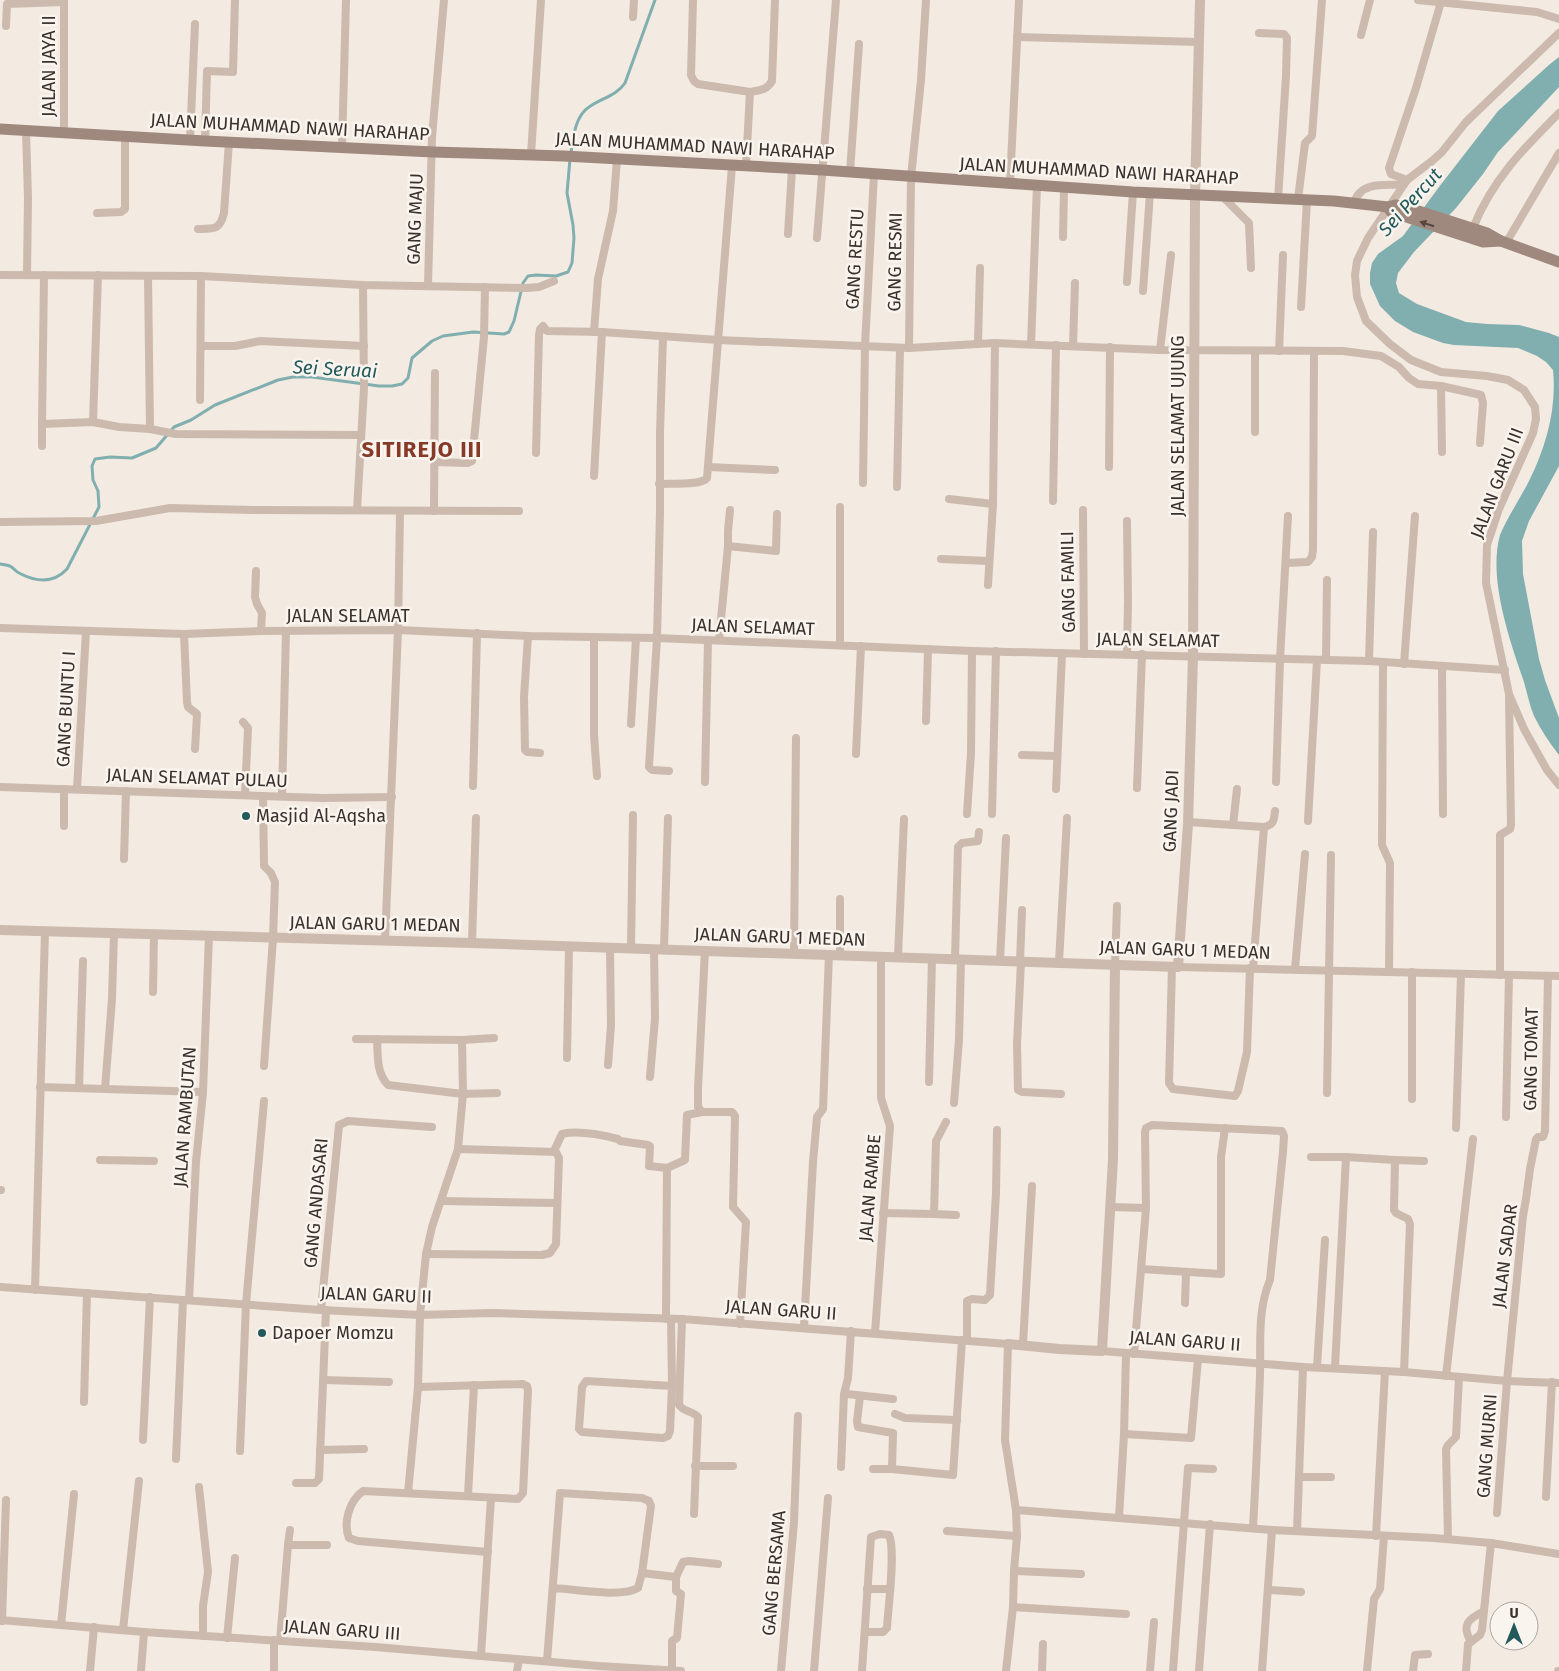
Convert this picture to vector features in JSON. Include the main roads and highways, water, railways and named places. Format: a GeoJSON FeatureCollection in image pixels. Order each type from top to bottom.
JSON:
{"type":"FeatureCollection","features":[{"type":"Feature","properties":{"kind":"main road","name":"JALAN MUHAMMAD NAWI HARAHAP"},"geometry":{"type":"LineString","coordinates":[[0,129],[342,148],[564,156],[822,170],[1194,196],[1278,198],[1388,207],[1395,205],[1401,210],[1457,228]]}},
{"type":"Feature","properties":{"kind":"main road"},"geometry":{"type":"LineString","coordinates":[[1457,228],[1472,228],[1487,233],[1503,242],[1559,262]]}},
{"type":"Feature","properties":{"kind":"main road"},"geometry":{"type":"LineString","coordinates":[[1457,228],[1484,242],[1503,242]]}},
{"type":"Feature","properties":{"kind":"water","name":"Sei Percut"},"geometry":{"type":"Polygon","coordinates":[[[1559,57],[1559,87],[1498,152],[1456,208],[1414,252],[1398,273],[1396,283],[1399,293],[1417,304],[1466,322],[1519,325],[1559,337],[1559,466],[1529,521],[1522,541],[1523,574],[1539,659],[1559,718],[1559,755],[1542,731],[1532,711],[1506,627],[1498,589],[1497,570],[1497,552],[1500,535],[1535,468],[1549,427],[1553,399],[1553,370],[1537,356],[1518,348],[1454,345],[1413,332],[1395,321],[1380,306],[1370,284],[1370,273],[1372,263],[1378,254],[1403,236],[1498,111],[1559,57]]]}},
{"type":"Feature","properties":{"kind":"waterway","name":"Sei Seruai"},"geometry":{"type":"LineString","coordinates":[[571,153],[576,128],[584,111],[617,91],[625,83],[655,0]]}},
{"type":"Feature","properties":{"kind":"waterway","name":"Sei Seruai"},"geometry":{"type":"LineString","coordinates":[[0,564],[11,567],[27,577],[39,580],[57,577],[67,569],[99,507],[98,491],[93,480],[92,466],[95,459],[110,457],[132,458],[156,448],[174,427],[191,420],[215,405],[278,380],[293,377],[312,377],[379,386],[402,384],[408,378],[412,358],[432,341],[443,336],[473,332],[504,334],[509,332],[514,321],[523,283],[528,276],[556,276],[568,272],[572,263],[574,238],[567,193],[570,159]]}},
{"type":"Feature","properties":{"kind":"place","name":"Masjid Al-Aqsha"},"geometry":{"type":"Point","coordinates":[246,816]}},
{"type":"Feature","properties":{"kind":"place","name":"Dapoer Momzu"},"geometry":{"type":"Point","coordinates":[262,1333]}},
{"type":"Feature","properties":{"kind":"district","name":"SITIREJO III"},"geometry":{"type":"Point","coordinates":[422,449]}}]}
